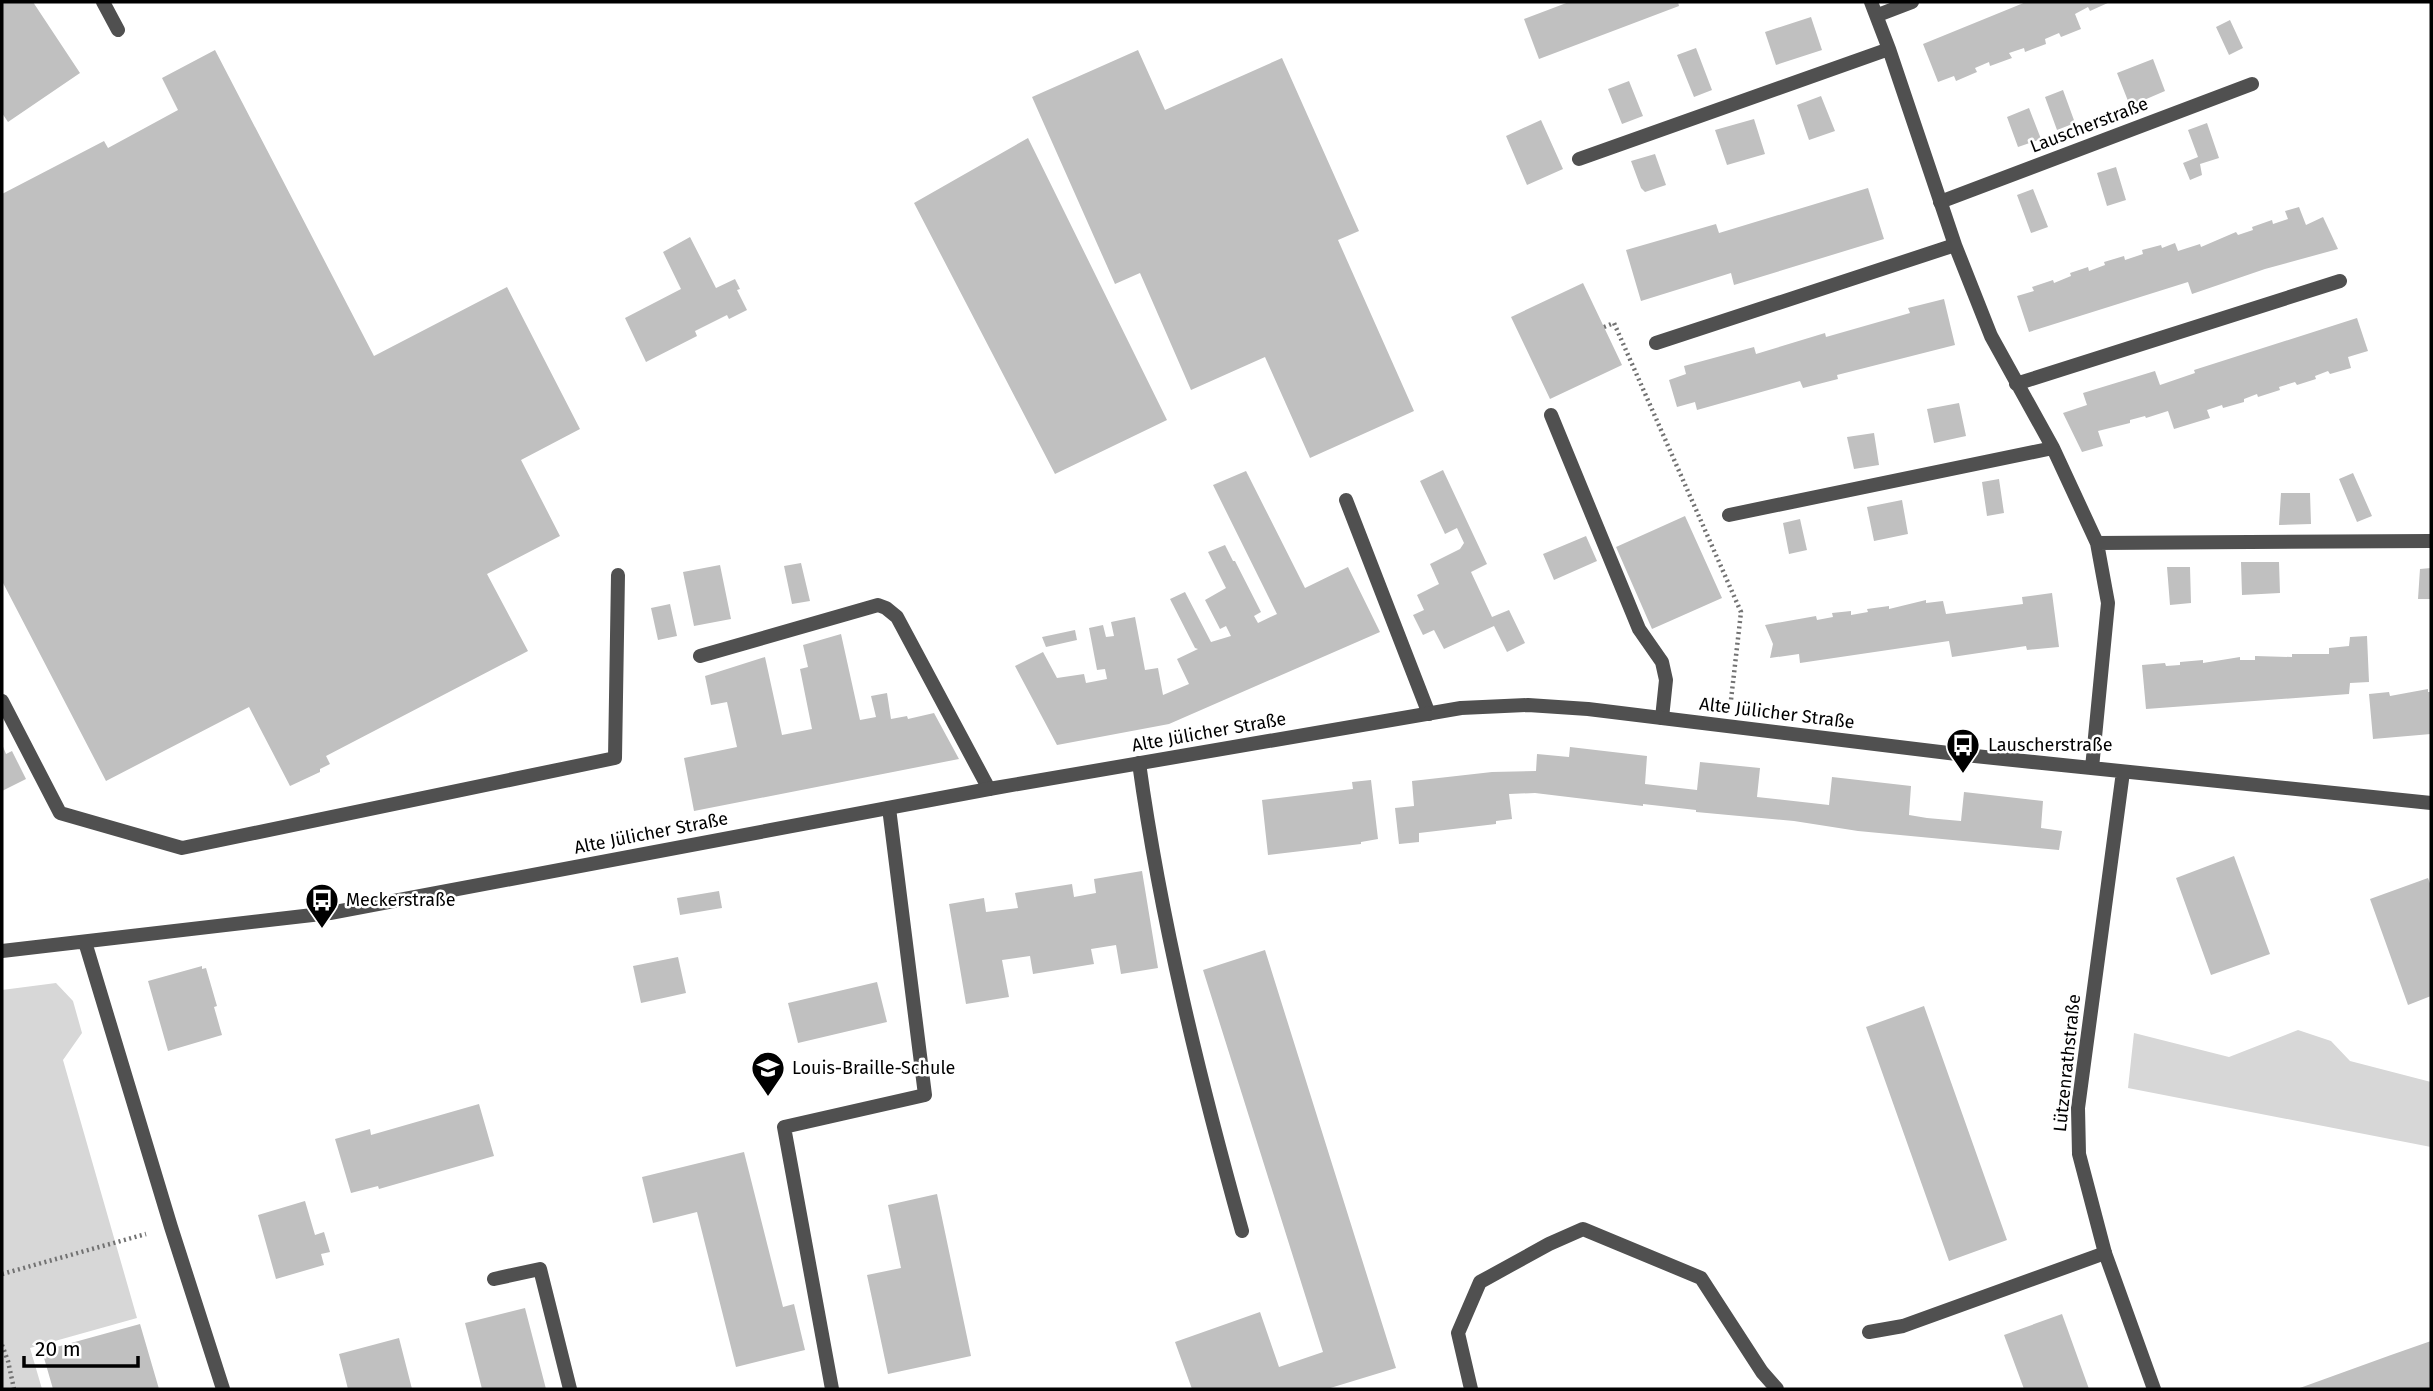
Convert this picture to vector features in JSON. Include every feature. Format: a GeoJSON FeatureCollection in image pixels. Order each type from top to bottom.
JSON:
{"type":"FeatureCollection","features":[{"type":"Feature","properties":{"kind":"street"},"geometry":{"type":"LineString","coordinates":[[103,2],[118,30]]}},
{"type":"Feature","properties":{"kind":"street"},"geometry":{"type":"LineString","coordinates":[[1912,2],[1874,9],[1955,246],[1991,336],[2053,448],[2097,543],[2108,603],[2092,768]]}},
{"type":"Feature","properties":{"kind":"street"},"geometry":{"type":"LineString","coordinates":[[1579,159],[1889,49]]}},
{"type":"Feature","properties":{"kind":"street","name":"Lauscherstraße"},"geometry":{"type":"LineString","coordinates":[[1940,202],[2252,84]]}},
{"type":"Feature","properties":{"kind":"street"},"geometry":{"type":"LineString","coordinates":[[1657,343],[1955,246]]}},
{"type":"Feature","properties":{"kind":"street"},"geometry":{"type":"LineString","coordinates":[[2016,384],[2340,281]]}},
{"type":"Feature","properties":{"kind":"street"},"geometry":{"type":"LineString","coordinates":[[1551,415],[1639,629],[1662,662],[1666,680],[1662,718]]}},
{"type":"Feature","properties":{"kind":"street"},"geometry":{"type":"LineString","coordinates":[[1729,515],[2053,448]]}},
{"type":"Feature","properties":{"kind":"street"},"geometry":{"type":"LineString","coordinates":[[1346,500],[1429,714]]}},
{"type":"Feature","properties":{"kind":"street"},"geometry":{"type":"LineString","coordinates":[[2097,543],[2431,541]]}},
{"type":"Feature","properties":{"kind":"street"},"geometry":{"type":"LineString","coordinates":[[2,701],[60,813],[182,848],[615,758],[618,575]]}},
{"type":"Feature","properties":{"kind":"street"},"geometry":{"type":"LineString","coordinates":[[700,656],[878,605],[886,608],[897,617],[989,789]]}},
{"type":"Feature","properties":{"kind":"street","name":"Alte Jülicher Straße"},"geometry":{"type":"LineString","coordinates":[[2,951],[330,913],[989,789],[1461,708],[1528,705],[1588,709],[2123,772],[2431,803]]}},
{"type":"Feature","properties":{"kind":"street"},"geometry":{"type":"LineString","coordinates":[[1139,763],[1155,865],[1189,1026],[1207,1106],[1242,1231]]}},
{"type":"Feature","properties":{"kind":"street","name":"Lützenrathstraße"},"geometry":{"type":"LineString","coordinates":[[2123,772],[2078,1108],[2078,1154],[2105,1253],[2154,1389]]}},
{"type":"Feature","properties":{"kind":"street"},"geometry":{"type":"LineString","coordinates":[[832,1389],[784,1127],[925,1095],[889,808]]}},
{"type":"Feature","properties":{"kind":"street"},"geometry":{"type":"LineString","coordinates":[[85,942],[222,1389]]}},
{"type":"Feature","properties":{"kind":"street"},"geometry":{"type":"LineString","coordinates":[[1471,1389],[1458,1333],[1480,1282],[1583,1228],[1701,1278],[1762,1372],[1777,1389]]}},
{"type":"Feature","properties":{"kind":"street"},"geometry":{"type":"LineString","coordinates":[[1869,1332],[1903,1326],[2105,1253]]}},
{"type":"Feature","properties":{"kind":"street"},"geometry":{"type":"LineString","coordinates":[[494,1279],[540,1269],[570,1389]]}},
{"type":"Feature","properties":{"kind":"path"},"geometry":{"type":"LineString","coordinates":[[1604,327],[1614,323],[1741,612],[1728,726]]}},
{"type":"Feature","properties":{"kind":"path"},"geometry":{"type":"LineString","coordinates":[[2,1274],[171,1227]]}},
{"type":"Feature","properties":{"kind":"path"},"geometry":{"type":"LineString","coordinates":[[2,1345],[14,1389]]}},
{"type":"Feature","properties":{"kind":"shaded area"},"geometry":{"type":"Polygon","coordinates":[[[56,983],[73,1001],[82,1033],[63,1060],[137,1318],[30,1348],[42,1389],[2,1389],[2,990],[56,983]]]}},
{"type":"Feature","properties":{"kind":"shaded area"},"geometry":{"type":"Polygon","coordinates":[[[2298,1030],[2331,1041],[2350,1061],[2431,1082],[2431,1147],[2128,1088],[2134,1033],[2229,1057],[2298,1030]]]}},
{"type":"Feature","properties":{"kind":"building"},"geometry":{"type":"Polygon","coordinates":[[[2,2],[33,2],[80,73],[8,122],[2,113],[2,2]]]}},
{"type":"Feature","properties":{"kind":"building"},"geometry":{"type":"Polygon","coordinates":[[[1569,2],[1678,2],[1679,6],[1539,59],[1524,19],[1569,2]]]}},
{"type":"Feature","properties":{"kind":"building"},"geometry":{"type":"Polygon","coordinates":[[[2026,2],[2110,2],[2090,11],[2088,7],[2075,14],[2081,29],[2061,37],[2059,33],[2045,39],[2046,44],[2025,52],[2024,48],[2009,53],[2012,58],[1990,66],[1989,62],[1975,68],[1977,72],[1956,81],[1954,76],[1938,82],[1923,44],[2026,2]]]}},
{"type":"Feature","properties":{"kind":"building"},"geometry":{"type":"Polygon","coordinates":[[[1811,17],[1822,50],[1776,65],[1765,32],[1811,17]]]}},
{"type":"Feature","properties":{"kind":"building"},"geometry":{"type":"Polygon","coordinates":[[[2230,20],[2243,48],[2229,55],[2216,27],[2230,20]]]}},
{"type":"Feature","properties":{"kind":"building"},"geometry":{"type":"Polygon","coordinates":[[[1696,48],[1712,90],[1694,97],[1677,55],[1696,48]]]}},
{"type":"Feature","properties":{"kind":"building"},"geometry":{"type":"Polygon","coordinates":[[[215,50],[374,356],[507,287],[580,429],[521,460],[560,536],[487,574],[528,651],[326,756],[330,764],[320,769],[320,772],[290,786],[249,707],[106,781],[2,581],[2,194],[104,141],[108,148],[178,110],[162,78],[215,50]]]}},
{"type":"Feature","properties":{"kind":"building"},"geometry":{"type":"Polygon","coordinates":[[[1138,50],[1165,110],[1282,58],[1359,231],[1338,240],[1414,411],[1310,458],[1265,357],[1191,390],[1140,273],[1115,284],[1032,97],[1138,50]]]}},
{"type":"Feature","properties":{"kind":"building"},"geometry":{"type":"Polygon","coordinates":[[[2153,59],[2165,91],[2130,106],[2117,73],[2153,59]]]}},
{"type":"Feature","properties":{"kind":"building"},"geometry":{"type":"Polygon","coordinates":[[[1629,81],[1643,116],[1622,124],[1608,89],[1629,81]]]}},
{"type":"Feature","properties":{"kind":"building"},"geometry":{"type":"Polygon","coordinates":[[[2063,90],[2075,123],[2057,130],[2045,97],[2063,90]]]}},
{"type":"Feature","properties":{"kind":"building"},"geometry":{"type":"Polygon","coordinates":[[[1821,96],[1835,131],[1809,140],[1797,105],[1821,96]]]}},
{"type":"Feature","properties":{"kind":"building"},"geometry":{"type":"Polygon","coordinates":[[[2029,108],[2041,139],[2018,147],[2007,117],[2029,108]]]}},
{"type":"Feature","properties":{"kind":"building"},"geometry":{"type":"Polygon","coordinates":[[[1754,119],[1765,154],[1727,165],[1715,130],[1754,119]]]}},
{"type":"Feature","properties":{"kind":"building"},"geometry":{"type":"Polygon","coordinates":[[[1541,120],[1563,169],[1527,185],[1506,136],[1541,120]]]}},
{"type":"Feature","properties":{"kind":"building"},"geometry":{"type":"Polygon","coordinates":[[[2207,123],[2219,158],[2200,164],[2202,175],[2190,180],[2183,163],[2198,157],[2188,130],[2207,123]]]}},
{"type":"Feature","properties":{"kind":"building"},"geometry":{"type":"Polygon","coordinates":[[[1028,138],[1167,420],[1055,474],[914,203],[1028,138]]]}},
{"type":"Feature","properties":{"kind":"building"},"geometry":{"type":"Polygon","coordinates":[[[1655,154],[1666,185],[1645,192],[1631,161],[1655,154]]]}},
{"type":"Feature","properties":{"kind":"building"},"geometry":{"type":"Polygon","coordinates":[[[2116,167],[2126,200],[2107,206],[2097,173],[2116,167]]]}},
{"type":"Feature","properties":{"kind":"building"},"geometry":{"type":"Polygon","coordinates":[[[1868,188],[1884,239],[1734,285],[1731,273],[1641,301],[1626,250],[1716,224],[1719,233],[1868,188]]]}},
{"type":"Feature","properties":{"kind":"building"},"geometry":{"type":"Polygon","coordinates":[[[2033,189],[2048,227],[2031,233],[2017,195],[2033,189]]]}},
{"type":"Feature","properties":{"kind":"building"},"geometry":{"type":"Polygon","coordinates":[[[2299,207],[2306,225],[2323,217],[2338,249],[2265,269],[2192,294],[2188,282],[2029,332],[2017,296],[2034,291],[2032,287],[2053,280],[2054,283],[2071,276],[2070,273],[2088,267],[2089,271],[2105,265],[2104,262],[2124,256],[2125,260],[2143,254],[2142,250],[2161,245],[2162,248],[2175,243],[2178,251],[2200,244],[2201,247],[2236,232],[2238,235],[2253,230],[2252,227],[2272,220],[2273,224],[2288,219],[2285,211],[2299,207]]]}},
{"type":"Feature","properties":{"kind":"building"},"geometry":{"type":"Polygon","coordinates":[[[690,237],[716,288],[735,279],[740,289],[737,290],[747,310],[729,319],[727,315],[695,331],[697,336],[646,362],[625,318],[681,289],[663,252],[690,237]]]}},
{"type":"Feature","properties":{"kind":"building"},"geometry":{"type":"Polygon","coordinates":[[[1583,283],[1622,365],[1550,399],[1511,317],[1583,283]]]}},
{"type":"Feature","properties":{"kind":"building"},"geometry":{"type":"Polygon","coordinates":[[[1944,299],[1955,345],[1837,375],[1838,379],[1803,388],[1800,381],[1697,410],[1695,402],[1677,407],[1669,380],[1686,374],[1684,366],[1754,347],[1756,354],[1825,333],[1826,337],[1910,313],[1908,308],[1944,299]]]}},
{"type":"Feature","properties":{"kind":"building"},"geometry":{"type":"Polygon","coordinates":[[[2357,318],[2368,351],[2348,357],[2351,368],[2330,374],[2328,371],[2315,376],[2316,379],[2297,385],[2295,382],[2279,387],[2280,390],[2244,399],[2244,402],[2207,410],[2210,418],[2174,429],[2168,411],[2146,418],[2145,416],[2130,420],[2130,423],[2098,431],[2103,446],[2082,452],[2063,413],[2087,405],[2083,393],[2155,371],[2160,385],[2195,373],[2194,370],[2357,318]]]}},
{"type":"Feature","properties":{"kind":"building"},"geometry":{"type":"Polygon","coordinates":[[[1959,403],[1966,436],[1934,443],[1927,409],[1959,403]]]}},
{"type":"Feature","properties":{"kind":"building"},"geometry":{"type":"Polygon","coordinates":[[[1874,433],[1879,465],[1854,469],[1847,437],[1874,433]]]}},
{"type":"Feature","properties":{"kind":"building"},"geometry":{"type":"Polygon","coordinates":[[[1443,470],[1487,564],[1471,572],[1492,617],[1509,610],[1525,643],[1507,652],[1494,626],[1444,649],[1434,630],[1423,635],[1413,615],[1424,610],[1417,595],[1439,584],[1430,564],[1460,549],[1464,543],[1457,528],[1445,534],[1420,481],[1443,470]]]}},
{"type":"Feature","properties":{"kind":"building"},"geometry":{"type":"Polygon","coordinates":[[[1246,471],[1305,588],[1348,567],[1380,632],[1169,724],[1057,745],[1015,666],[1043,652],[1057,678],[1084,674],[1086,683],[1107,679],[1105,669],[1097,670],[1089,628],[1103,625],[1106,637],[1114,636],[1111,622],[1135,617],[1145,670],[1158,668],[1163,695],[1189,684],[1177,659],[1198,649],[1195,648],[1170,599],[1185,592],[1211,642],[1231,636],[1226,626],[1220,629],[1205,600],[1226,588],[1208,552],[1225,545],[1261,612],[1254,616],[1258,623],[1277,614],[1213,485],[1246,471]]]}},
{"type":"Feature","properties":{"kind":"building"},"geometry":{"type":"Polygon","coordinates":[[[2353,473],[2372,516],[2357,522],[2339,479],[2353,473]]]}},
{"type":"Feature","properties":{"kind":"building"},"geometry":{"type":"Polygon","coordinates":[[[1999,479],[2004,513],[1987,516],[1982,482],[1999,479]]]}},
{"type":"Feature","properties":{"kind":"building"},"geometry":{"type":"Polygon","coordinates":[[[2281,493],[2310,493],[2311,524],[2279,525],[2281,493]]]}},
{"type":"Feature","properties":{"kind":"building"},"geometry":{"type":"Polygon","coordinates":[[[1902,500],[1908,534],[1874,541],[1867,507],[1902,500]]]}},
{"type":"Feature","properties":{"kind":"building"},"geometry":{"type":"Polygon","coordinates":[[[1685,516],[1722,598],[1652,629],[1616,547],[1685,516]]]}},
{"type":"Feature","properties":{"kind":"building"},"geometry":{"type":"Polygon","coordinates":[[[1800,519],[1807,550],[1789,554],[1783,523],[1800,519]]]}},
{"type":"Feature","properties":{"kind":"building"},"geometry":{"type":"Polygon","coordinates":[[[1586,536],[1597,561],[1554,580],[1543,554],[1586,536]]]}},
{"type":"Feature","properties":{"kind":"building"},"geometry":{"type":"Polygon","coordinates":[[[2241,562],[2279,562],[2280,593],[2242,595],[2241,562]]]}},
{"type":"Feature","properties":{"kind":"building"},"geometry":{"type":"Polygon","coordinates":[[[801,563],[810,601],[792,604],[784,566],[801,563]]]}},
{"type":"Feature","properties":{"kind":"building"},"geometry":{"type":"Polygon","coordinates":[[[720,565],[731,619],[694,626],[683,572],[720,565]]]}},
{"type":"Feature","properties":{"kind":"building"},"geometry":{"type":"Polygon","coordinates":[[[2167,567],[2190,567],[2191,603],[2170,605],[2167,567]]]}},
{"type":"Feature","properties":{"kind":"building"},"geometry":{"type":"Polygon","coordinates":[[[2431,568],[2431,599],[2418,599],[2420,569],[2431,568]]]}},
{"type":"Feature","properties":{"kind":"building"},"geometry":{"type":"Polygon","coordinates":[[[2052,593],[2059,647],[2027,650],[2026,646],[1952,657],[1949,641],[1800,663],[1799,654],[1770,658],[1773,644],[1765,625],[1816,616],[1817,620],[1833,617],[1832,613],[1851,611],[1851,615],[1868,612],[1867,609],[1889,606],[1889,609],[1926,600],[1926,603],[1943,601],[1946,614],[2023,604],[2022,597],[2052,593]]]}},
{"type":"Feature","properties":{"kind":"building"},"geometry":{"type":"Polygon","coordinates":[[[670,604],[677,636],[658,640],[651,608],[670,604]]]}},
{"type":"Feature","properties":{"kind":"building"},"geometry":{"type":"Polygon","coordinates":[[[1075,630],[1077,640],[1046,647],[1042,637],[1075,630]]]}},
{"type":"Feature","properties":{"kind":"building"},"geometry":{"type":"Polygon","coordinates":[[[841,634],[860,720],[876,717],[871,696],[887,693],[891,719],[907,716],[908,719],[934,713],[959,759],[694,811],[684,758],[737,747],[727,702],[711,705],[705,676],[765,657],[782,735],[812,729],[800,669],[808,667],[803,645],[841,634]]]}},
{"type":"Feature","properties":{"kind":"building"},"geometry":{"type":"Polygon","coordinates":[[[2367,636],[2369,682],[2350,683],[2349,694],[2146,709],[2142,665],[2165,663],[2166,666],[2180,665],[2180,662],[2203,660],[2203,663],[2240,657],[2240,660],[2255,660],[2255,656],[2329,654],[2329,648],[2349,646],[2350,637],[2367,636]]]}},
{"type":"Feature","properties":{"kind":"building"},"geometry":{"type":"Polygon","coordinates":[[[2428,689],[2428,692],[2431,692],[2431,734],[2373,739],[2369,694],[2389,692],[2390,696],[2428,689]]]}},
{"type":"Feature","properties":{"kind":"building"},"geometry":{"type":"Polygon","coordinates":[[[2,744],[6,754],[12,751],[26,779],[2,791],[2,744]]]}},
{"type":"Feature","properties":{"kind":"building"},"geometry":{"type":"Polygon","coordinates":[[[1570,747],[1647,756],[1645,784],[1697,790],[1700,762],[1760,768],[1757,797],[1829,805],[1832,777],[1911,786],[1909,815],[1927,818],[1961,821],[1964,792],[2043,801],[2041,828],[2062,831],[2059,850],[1858,831],[1794,821],[1535,793],[1509,794],[1512,819],[1496,821],[1496,824],[1419,833],[1419,842],[1399,844],[1395,808],[1414,806],[1412,781],[1492,772],[1536,771],[1537,754],[1569,757],[1570,747]]]}},
{"type":"Feature","properties":{"kind":"building"},"geometry":{"type":"Polygon","coordinates":[[[1371,780],[1378,839],[1361,844],[1268,855],[1262,800],[1353,789],[1352,782],[1371,780]]]}},
{"type":"Feature","properties":{"kind":"building"},"geometry":{"type":"Polygon","coordinates":[[[2234,856],[2270,954],[2211,975],[2176,878],[2234,856]]]}},
{"type":"Feature","properties":{"kind":"building"},"geometry":{"type":"Polygon","coordinates":[[[1142,871],[1158,968],[1121,974],[1116,945],[1091,949],[1094,964],[1033,974],[1030,956],[1002,960],[1009,997],[966,1004],[949,904],[984,898],[986,912],[1018,908],[1015,893],[1072,884],[1074,897],[1096,893],[1094,879],[1142,871]]]}},
{"type":"Feature","properties":{"kind":"building"},"geometry":{"type":"Polygon","coordinates":[[[2428,878],[2431,886],[2431,996],[2408,1005],[2370,899],[2428,878]]]}},
{"type":"Feature","properties":{"kind":"building"},"geometry":{"type":"Polygon","coordinates":[[[719,891],[722,908],[680,915],[677,898],[719,891]]]}},
{"type":"Feature","properties":{"kind":"building"},"geometry":{"type":"Polygon","coordinates":[[[1265,950],[1396,1368],[1327,1389],[1192,1389],[1175,1342],[1260,1312],[1279,1367],[1323,1352],[1203,970],[1265,950]]]}},
{"type":"Feature","properties":{"kind":"building"},"geometry":{"type":"Polygon","coordinates":[[[678,957],[686,993],[641,1003],[633,966],[678,957]]]}},
{"type":"Feature","properties":{"kind":"building"},"geometry":{"type":"Polygon","coordinates":[[[202,966],[202,969],[206,968],[222,1035],[168,1051],[148,981],[202,966]]]}},
{"type":"Feature","properties":{"kind":"building"},"geometry":{"type":"Polygon","coordinates":[[[877,982],[887,1022],[798,1043],[788,1003],[877,982]]]}},
{"type":"Feature","properties":{"kind":"building"},"geometry":{"type":"Polygon","coordinates":[[[1924,1006],[2007,1240],[1949,1261],[1866,1027],[1924,1006]]]}},
{"type":"Feature","properties":{"kind":"building"},"geometry":{"type":"Polygon","coordinates":[[[479,1104],[494,1156],[379,1189],[378,1186],[351,1193],[335,1139],[370,1129],[371,1135],[479,1104]]]}},
{"type":"Feature","properties":{"kind":"building"},"geometry":{"type":"Polygon","coordinates":[[[744,1152],[783,1307],[794,1304],[805,1350],[736,1367],[697,1212],[653,1223],[642,1177],[744,1152]]]}},
{"type":"Feature","properties":{"kind":"building"},"geometry":{"type":"Polygon","coordinates":[[[937,1194],[971,1356],[888,1374],[867,1275],[901,1268],[888,1205],[937,1194]]]}},
{"type":"Feature","properties":{"kind":"building"},"geometry":{"type":"Polygon","coordinates":[[[305,1201],[315,1235],[324,1232],[330,1252],[321,1254],[324,1265],[276,1279],[258,1215],[305,1201]]]}},
{"type":"Feature","properties":{"kind":"building"},"geometry":{"type":"Polygon","coordinates":[[[525,1308],[546,1389],[482,1389],[465,1323],[525,1308]]]}},
{"type":"Feature","properties":{"kind":"building"},"geometry":{"type":"Polygon","coordinates":[[[2062,1314],[2089,1389],[2024,1389],[2004,1335],[2062,1314]]]}},
{"type":"Feature","properties":{"kind":"building"},"geometry":{"type":"Polygon","coordinates":[[[140,1324],[159,1389],[53,1389],[42,1351],[140,1324]]]}},
{"type":"Feature","properties":{"kind":"building"},"geometry":{"type":"Polygon","coordinates":[[[399,1338],[412,1389],[348,1389],[339,1354],[399,1338]]]}},
{"type":"Feature","properties":{"kind":"building"},"geometry":{"type":"Polygon","coordinates":[[[2431,1341],[2431,1389],[2297,1389],[2391,1355],[2431,1341]]]}},
{"type":"Feature","properties":{"kind":"place","name":"Lauscherstraße"},"geometry":{"type":"Point","coordinates":[1963,775]}},
{"type":"Feature","properties":{"kind":"place","name":"Meckerstraße"},"geometry":{"type":"Point","coordinates":[322,930]}},
{"type":"Feature","properties":{"kind":"place","name":"Louis-Braille-Schule"},"geometry":{"type":"Point","coordinates":[768,1098]}}]}
